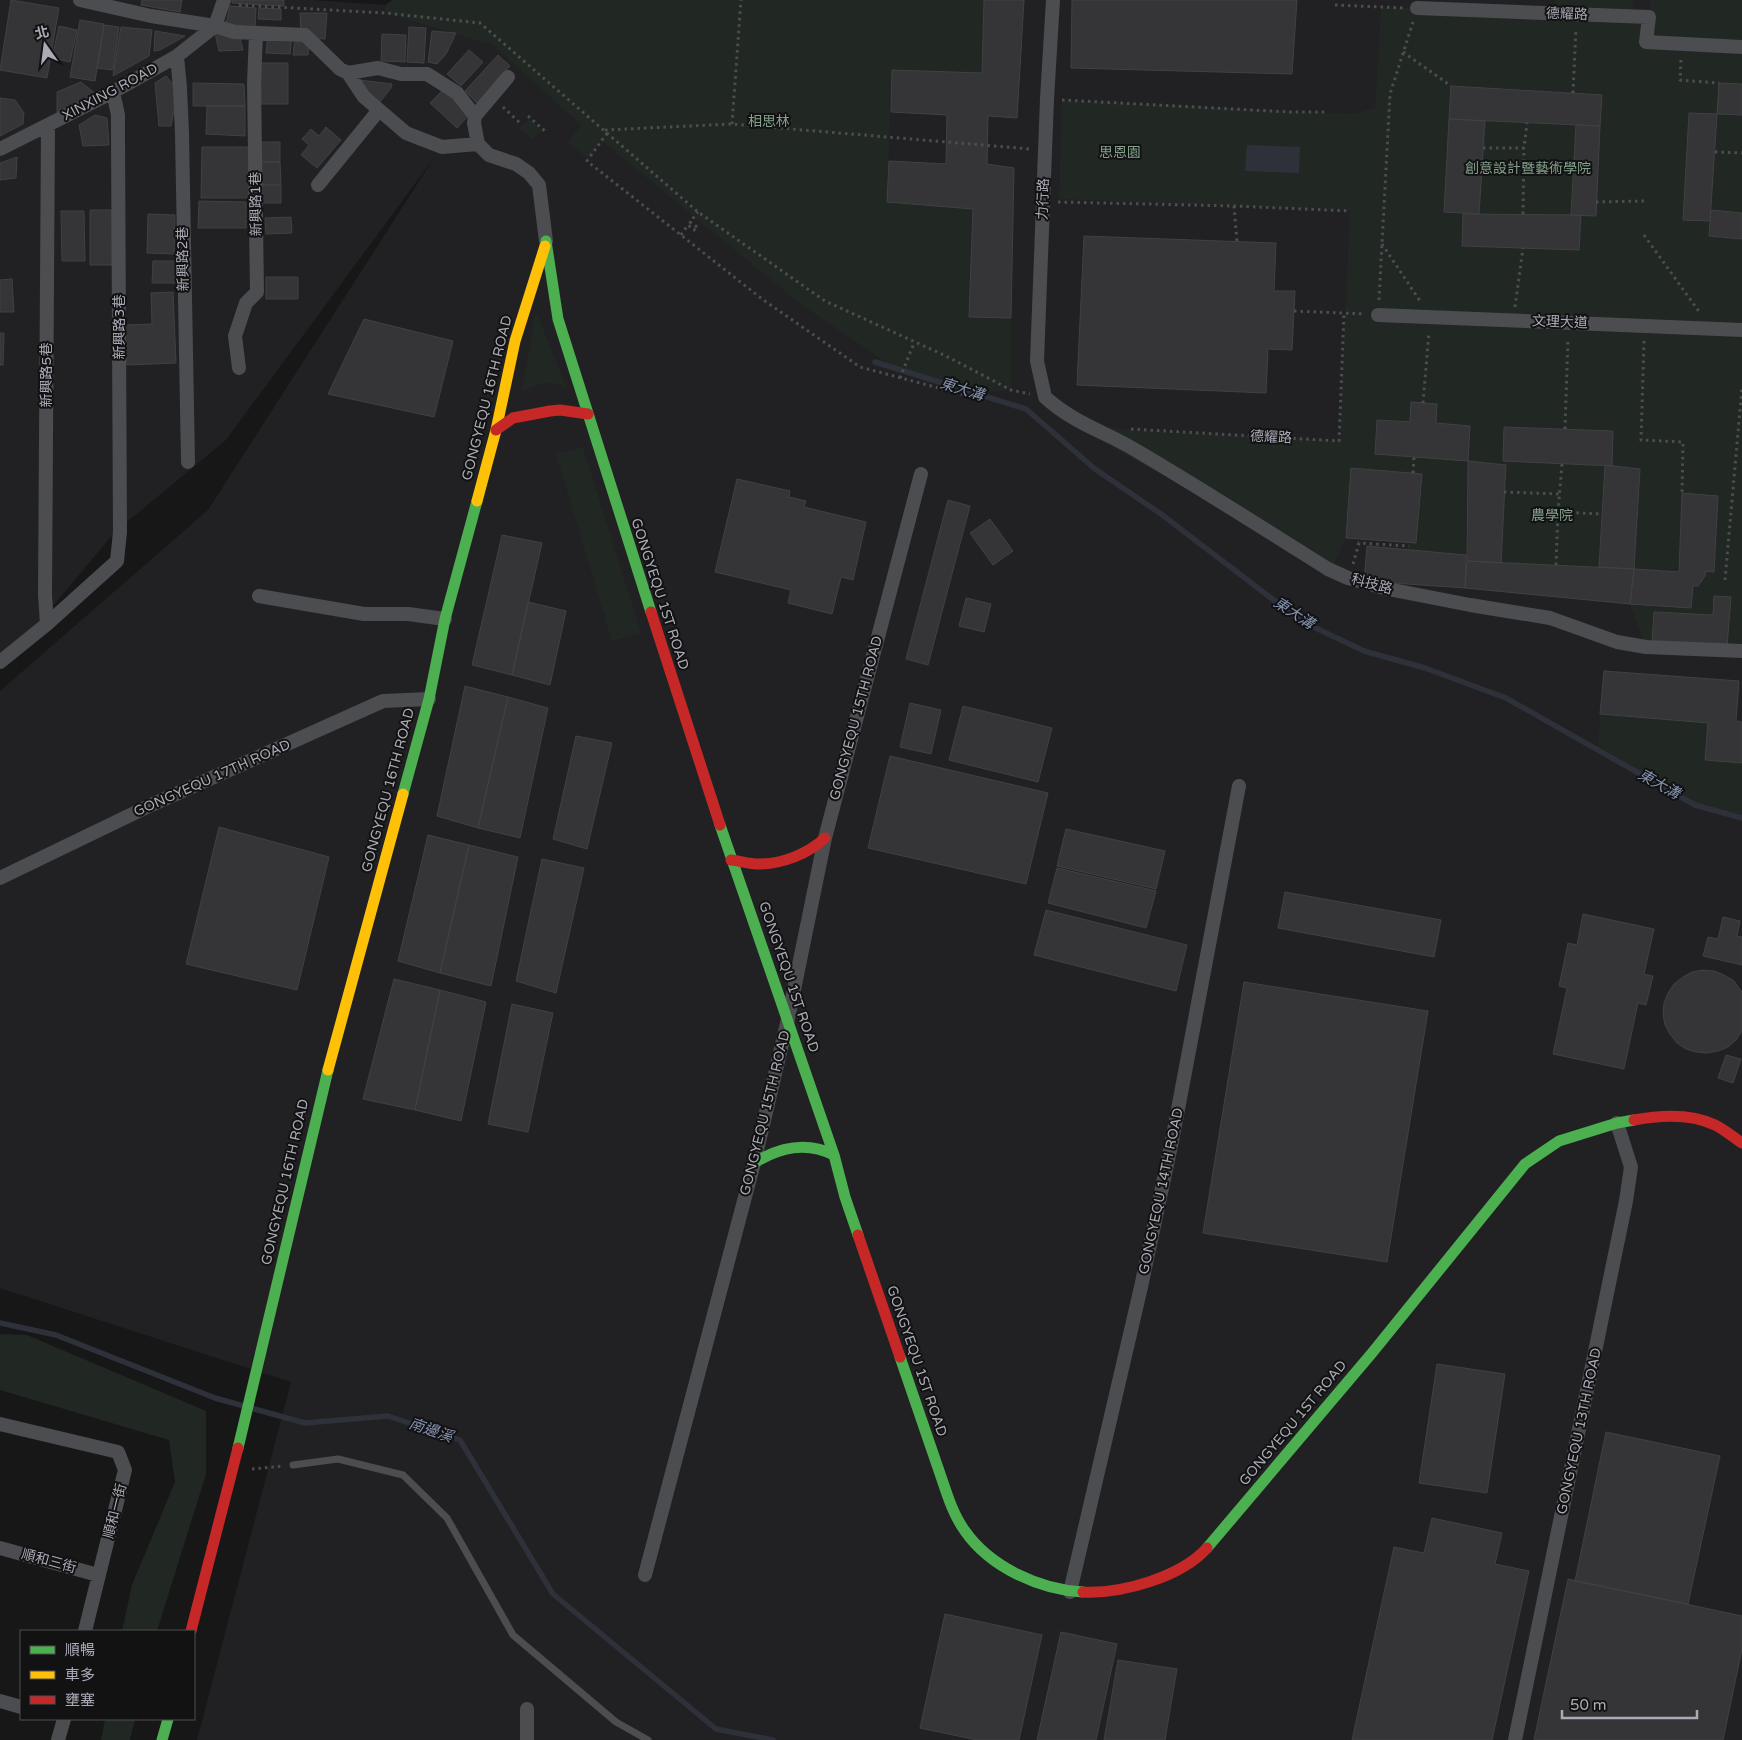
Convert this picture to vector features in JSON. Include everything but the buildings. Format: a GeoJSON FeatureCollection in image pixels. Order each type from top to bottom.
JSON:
{"type":"FeatureCollection","features":[{"type":"Feature","properties":{"kind":"street"},"geometry":{"type":"LineString","coordinates":[[80,0],[151,16],[216,26],[234,32],[304,35],[348,73],[364,97],[406,133],[442,147],[478,144]]}},
{"type":"Feature","properties":{"kind":"street","name":"力行路"},"geometry":{"type":"LineString","coordinates":[[1045,398],[1037,361],[1047,99],[1053,0]]}},
{"type":"Feature","properties":{"kind":"street"},"geometry":{"type":"LineString","coordinates":[[216,26],[223,2]]}},
{"type":"Feature","properties":{"kind":"street","name":"德耀路"},"geometry":{"type":"LineString","coordinates":[[1417,8],[1649,16],[1646,42],[1682,44]]}},
{"type":"Feature","properties":{"kind":"street","name":"XINXING ROAD"},"geometry":{"type":"LineString","coordinates":[[0,149],[113,92],[177,56],[216,26]]}},
{"type":"Feature","properties":{"kind":"street","name":"新興路1巷"},"geometry":{"type":"LineString","coordinates":[[239,368],[235,336],[246,302],[257,292],[254,84],[256,33]]}},
{"type":"Feature","properties":{"kind":"street"},"geometry":{"type":"LineString","coordinates":[[1682,44],[1742,47]]}},
{"type":"Feature","properties":{"kind":"street","name":"新興路2巷"},"geometry":{"type":"LineString","coordinates":[[177,56],[182,132],[188,462]]}},
{"type":"Feature","properties":{"kind":"street"},"geometry":{"type":"LineString","coordinates":[[348,73],[378,68],[401,74],[427,74],[457,93],[475,116]]}},
{"type":"Feature","properties":{"kind":"street"},"geometry":{"type":"LineString","coordinates":[[508,77],[475,116],[474,123],[478,144],[489,155],[516,164],[529,173],[538,185],[546,241]]}},
{"type":"Feature","properties":{"kind":"street","name":"新興路3巷"},"geometry":{"type":"LineString","coordinates":[[48,624],[117,561],[120,532],[118,115],[113,92]]}},
{"type":"Feature","properties":{"kind":"street"},"geometry":{"type":"LineString","coordinates":[[318,185],[379,110]]}},
{"type":"Feature","properties":{"kind":"street","name":"新興路5巷"},"geometry":{"type":"LineString","coordinates":[[48,125],[45,596],[48,624]]}},
{"type":"Feature","properties":{"kind":"street","name":"GONGYEQU 1ST ROAD"},"geometry":{"type":"LineString","coordinates":[[546,241],[558,319],[588,414],[592,433],[731,860],[788,1019],[834,1155],[846,1197],[950,1502],[965,1532],[986,1554],[1034,1583],[1070,1592],[1094,1593],[1129,1587],[1156,1579],[1195,1560],[1214,1541],[1365,1361],[1525,1164],[1558,1141],[1617,1123],[1657,1116],[1684,1116],[1715,1125],[1742,1142]]}},
{"type":"Feature","properties":{"kind":"street","name":"GONGYEQU 16TH ROAD"},"geometry":{"type":"LineString","coordinates":[[234,1468],[320,1098],[429,699],[445,619],[496,430],[514,341],[546,241]]}},
{"type":"Feature","properties":{"kind":"street","name":"文理大道"},"geometry":{"type":"LineString","coordinates":[[1378,315],[1742,330]]}},
{"type":"Feature","properties":{"kind":"street","name":"科技路"},"geometry":{"type":"LineString","coordinates":[[1045,398],[1082,424],[1122,442],[1197,486],[1328,569],[1348,578],[1388,589],[1550,618],[1617,642],[1646,647],[1742,651]]}},
{"type":"Feature","properties":{"kind":"street"},"geometry":{"type":"LineString","coordinates":[[496,430],[513,418],[550,411],[560,410],[588,414]]}},
{"type":"Feature","properties":{"kind":"street","name":"GONGYEQU 15TH ROAD"},"geometry":{"type":"LineString","coordinates":[[645,1575],[754,1163],[788,1019],[824,838],[920,474]]}},
{"type":"Feature","properties":{"kind":"street"},"geometry":{"type":"LineString","coordinates":[[258,596],[364,614],[408,614],[445,619]]}},
{"type":"Feature","properties":{"kind":"street"},"geometry":{"type":"LineString","coordinates":[[0,662],[48,624]]}},
{"type":"Feature","properties":{"kind":"street","name":"GONGYEQU 17TH ROAD"},"geometry":{"type":"LineString","coordinates":[[0,878],[158,802],[383,701],[429,699]]}},
{"type":"Feature","properties":{"kind":"street","name":"GONGYEQU 14TH ROAD"},"geometry":{"type":"LineString","coordinates":[[1070,1592],[1143,1277],[1172,1140],[1239,786]]}},
{"type":"Feature","properties":{"kind":"street"},"geometry":{"type":"LineString","coordinates":[[731,860],[760,864],[795,857],[818,847],[824,838]]}},
{"type":"Feature","properties":{"kind":"street","name":"GONGYEQU 13TH ROAD"},"geometry":{"type":"LineString","coordinates":[[1515,1740],[1626,1201],[1631,1167],[1617,1123]]}},
{"type":"Feature","properties":{"kind":"street"},"geometry":{"type":"LineString","coordinates":[[754,1163],[777,1150],[788,1148],[814,1148],[826,1150],[834,1155]]}},
{"type":"Feature","properties":{"kind":"street","name":"順和一街"},"geometry":{"type":"LineString","coordinates":[[0,1424],[118,1452],[125,1470],[85,1630]]}},
{"type":"Feature","properties":{"kind":"street"},"geometry":{"type":"LineString","coordinates":[[191,1630],[234,1468]]}},
{"type":"Feature","properties":{"kind":"street","name":"順和三街"},"geometry":{"type":"LineString","coordinates":[[0,1548],[98,1575]]}},
{"type":"Feature","properties":{"kind":"street"},"geometry":{"type":"LineString","coordinates":[[0,1701],[20,1707]]}},
{"type":"Feature","properties":{"kind":"street"},"geometry":{"type":"LineString","coordinates":[[526,1709],[527,1740]]}},
{"type":"Feature","properties":{"kind":"street"},"geometry":{"type":"LineString","coordinates":[[58,1740],[64,1720]]}},
{"type":"Feature","properties":{"kind":"street"},"geometry":{"type":"LineString","coordinates":[[162,1740],[168,1720]]}},
{"type":"Feature","properties":{"kind":"lane"},"geometry":{"type":"LineString","coordinates":[[293,1465],[338,1459],[403,1475],[447,1518],[513,1635],[616,1722],[648,1740]]}},
{"type":"Feature","properties":{"kind":"path"},"geometry":{"type":"LineString","coordinates":[[732,124],[742,0]]}},
{"type":"Feature","properties":{"kind":"path"},"geometry":{"type":"LineString","coordinates":[[223,2],[385,13],[480,23],[698,212],[825,301],[946,356],[1011,390],[1045,398]]}},
{"type":"Feature","properties":{"kind":"path"},"geometry":{"type":"LineString","coordinates":[[1334,5],[1417,8],[1390,94],[1378,315]]}},
{"type":"Feature","properties":{"kind":"path"},"geometry":{"type":"LineString","coordinates":[[1573,93],[1577,14]]}},
{"type":"Feature","properties":{"kind":"path"},"geometry":{"type":"LineString","coordinates":[[1682,44],[1680,80],[1719,83]]}},
{"type":"Feature","properties":{"kind":"path"},"geometry":{"type":"LineString","coordinates":[[1403,52],[1451,86]]}},
{"type":"Feature","properties":{"kind":"path"},"geometry":{"type":"LineString","coordinates":[[492,96],[521,124]]}},
{"type":"Feature","properties":{"kind":"path"},"geometry":{"type":"LineString","coordinates":[[1047,99],[1290,112],[1328,112]]}},
{"type":"Feature","properties":{"kind":"path"},"geometry":{"type":"LineString","coordinates":[[528,116],[546,132]]}},
{"type":"Feature","properties":{"kind":"path"},"geometry":{"type":"LineString","coordinates":[[1523,214],[1524,148],[1527,123]]}},
{"type":"Feature","properties":{"kind":"path"},"geometry":{"type":"LineString","coordinates":[[606,132],[732,124],[1022,149],[1045,149]]}},
{"type":"Feature","properties":{"kind":"path"},"geometry":{"type":"LineString","coordinates":[[606,132],[587,161],[762,299],[860,367],[980,400]]}},
{"type":"Feature","properties":{"kind":"path"},"geometry":{"type":"LineString","coordinates":[[1483,148],[1524,148]]}},
{"type":"Feature","properties":{"kind":"path"},"geometry":{"type":"LineString","coordinates":[[1714,152],[1742,153]]}},
{"type":"Feature","properties":{"kind":"path"},"geometry":{"type":"LineString","coordinates":[[1043,201],[1350,211]]}},
{"type":"Feature","properties":{"kind":"path"},"geometry":{"type":"LineString","coordinates":[[1596,202],[1644,201]]}},
{"type":"Feature","properties":{"kind":"path"},"geometry":{"type":"LineString","coordinates":[[1234,206],[1237,242]]}},
{"type":"Feature","properties":{"kind":"path"},"geometry":{"type":"LineString","coordinates":[[681,235],[688,225],[694,230],[697,227],[690,222],[698,212]]}},
{"type":"Feature","properties":{"kind":"path"},"geometry":{"type":"LineString","coordinates":[[1644,235],[1703,317],[1717,328]]}},
{"type":"Feature","properties":{"kind":"path"},"geometry":{"type":"LineString","coordinates":[[1382,243],[1431,317],[1423,403]]}},
{"type":"Feature","properties":{"kind":"path"},"geometry":{"type":"LineString","coordinates":[[1517,292],[1523,248]]}},
{"type":"Feature","properties":{"kind":"path","name":"德耀路"},"geometry":{"type":"LineString","coordinates":[[1124,428],[1339,442],[1344,313],[1294,311]]}},
{"type":"Feature","properties":{"kind":"path"},"geometry":{"type":"LineString","coordinates":[[1565,429],[1568,323]]}},
{"type":"Feature","properties":{"kind":"path"},"geometry":{"type":"LineString","coordinates":[[1644,326],[1641,440],[1683,442],[1682,494]]}},
{"type":"Feature","properties":{"kind":"path"},"geometry":{"type":"LineString","coordinates":[[900,378],[914,342]]}},
{"type":"Feature","properties":{"kind":"path"},"geometry":{"type":"LineString","coordinates":[[1725,580],[1742,387]]}},
{"type":"Feature","properties":{"kind":"path"},"geometry":{"type":"LineString","coordinates":[[1413,473],[1414,457]]}},
{"type":"Feature","properties":{"kind":"path"},"geometry":{"type":"LineString","coordinates":[[1556,565],[1562,464]]}},
{"type":"Feature","properties":{"kind":"path"},"geometry":{"type":"LineString","coordinates":[[1504,492],[1560,494]]}},
{"type":"Feature","properties":{"kind":"path"},"geometry":{"type":"LineString","coordinates":[[1558,512],[1602,514]]}},
{"type":"Feature","properties":{"kind":"path"},"geometry":{"type":"LineString","coordinates":[[1348,578],[1359,543],[1409,546]]}},
{"type":"Feature","properties":{"kind":"path"},"geometry":{"type":"LineString","coordinates":[[234,1468],[293,1465]]}},
{"type":"Feature","properties":{"kind":"shaded area"},"geometry":{"type":"Polygon","coordinates":[[[0,0],[313,0],[386,5],[392,0],[1742,0],[1742,1740],[197,1740],[291,1382],[0,1288],[0,691],[208,510],[434,158],[226,440],[115,532],[0,669],[0,0]]]}},
{"type":"Feature","properties":{"kind":"shaded area"},"geometry":{"type":"Polygon","coordinates":[[[1247,145],[1300,147],[1299,173],[1245,171],[1247,145]]]}},
{"type":"Feature","properties":{"kind":"green space","name":"相思林"},"geometry":{"type":"Polygon","coordinates":[[[392,0],[984,0],[982,73],[892,70],[887,202],[973,209],[969,317],[1011,318],[1011,390],[979,393],[897,370],[799,303],[602,141],[588,159],[568,142],[581,125],[493,45],[385,13],[386,5],[392,0]]]}},
{"type":"Feature","properties":{"kind":"green space"},"geometry":{"type":"Polygon","coordinates":[[[1556,0],[1633,0],[1632,16],[1649,16],[1650,0],[1742,0],[1742,84],[1719,83],[1717,113],[1742,115],[1742,213],[1711,210],[1717,114],[1689,113],[1683,219],[1710,221],[1709,236],[1742,239],[1742,650],[1646,647],[1630,604],[1698,586],[1706,571],[1714,572],[1718,497],[1682,494],[1679,572],[1634,569],[1640,469],[1611,467],[1613,431],[1504,427],[1503,461],[1605,465],[1599,567],[1501,563],[1506,465],[1468,461],[1466,555],[1409,550],[1409,543],[1416,543],[1422,474],[1352,468],[1346,538],[1329,574],[1187,489],[1074,426],[1339,441],[1350,211],[1059,199],[1062,100],[1354,114],[1384,105],[1375,107],[1381,7],[1555,13],[1556,0]],[[1451,87],[1444,212],[1463,214],[1462,246],[1579,250],[1581,215],[1595,202],[1602,95],[1451,87]],[[1411,403],[1410,422],[1377,420],[1375,454],[1468,460],[1470,426],[1436,423],[1411,403]]]}},
{"type":"Feature","properties":{"kind":"green space"},"geometry":{"type":"Polygon","coordinates":[[[529,118],[542,131],[532,139],[519,128],[529,118]]]}},
{"type":"Feature","properties":{"kind":"green space","name":"創意設計暨藝術學院"},"geometry":{"type":"Polygon","coordinates":[[[1485,121],[1576,125],[1571,215],[1479,214],[1485,121]]]}},
{"type":"Feature","properties":{"kind":"green space"},"geometry":{"type":"Polygon","coordinates":[[[536,311],[567,389],[550,383],[522,392],[536,311]]]}},
{"type":"Feature","properties":{"kind":"green space"},"geometry":{"type":"Polygon","coordinates":[[[583,447],[641,633],[612,641],[556,454],[583,447]]]}},
{"type":"Feature","properties":{"kind":"green space"},"geometry":{"type":"Polygon","coordinates":[[[1600,714],[1708,723],[1705,760],[1742,763],[1742,818],[1695,805],[1598,749],[1600,714]]]}},
{"type":"Feature","properties":{"kind":"green space"},"geometry":{"type":"Polygon","coordinates":[[[0,1334],[27,1335],[206,1411],[206,1474],[157,1630],[122,1630],[132,1585],[175,1482],[169,1440],[0,1390],[0,1334]]]}},
{"type":"Feature","properties":{"kind":"green space"},"geometry":{"type":"Polygon","coordinates":[[[105,1720],[135,1720],[130,1740],[101,1740],[105,1720]]]}},
{"type":"Feature","properties":{"kind":"waterway","name":"東大溝"},"geometry":{"type":"LineString","coordinates":[[875,362],[1026,409],[1095,469],[1161,514],[1301,621],[1364,651],[1425,668],[1506,698],[1695,805],[1742,818]]}},
{"type":"Feature","properties":{"kind":"waterway","name":"南邊溪"},"geometry":{"type":"LineString","coordinates":[[0,1323],[56,1335],[215,1398],[305,1423],[388,1416],[460,1440],[553,1594],[716,1729],[773,1740]]}},
{"type":"Feature","properties":{"kind":"traffic: fast"},"geometry":{"type":"LineString","coordinates":[[546,241],[558,319],[651,612]]}},
{"type":"Feature","properties":{"kind":"traffic: fast"},"geometry":{"type":"LineString","coordinates":[[403,794],[429,699],[445,619],[477,501]]}},
{"type":"Feature","properties":{"kind":"traffic: fast"},"geometry":{"type":"LineString","coordinates":[[720,825],[834,1155],[845,1197],[858,1235]]}},
{"type":"Feature","properties":{"kind":"traffic: fast"},"geometry":{"type":"LineString","coordinates":[[238,1448],[328,1070]]}},
{"type":"Feature","properties":{"kind":"traffic: fast"},"geometry":{"type":"LineString","coordinates":[[1207,1548],[1372,1353],[1525,1164],[1559,1141],[1617,1123],[1634,1120]]}},
{"type":"Feature","properties":{"kind":"traffic: fast"},"geometry":{"type":"LineString","coordinates":[[754,1163],[774,1153],[793,1148],[813,1148],[834,1155]]}},
{"type":"Feature","properties":{"kind":"traffic: fast"},"geometry":{"type":"LineString","coordinates":[[900,1357],[949,1499],[960,1524],[975,1544],[1002,1566],[1017,1574],[1050,1587],[1083,1592]]}},
{"type":"Feature","properties":{"kind":"traffic: fast"},"geometry":{"type":"LineString","coordinates":[[162,1740],[168,1720]]}},
{"type":"Feature","properties":{"kind":"traffic: slow"},"geometry":{"type":"LineString","coordinates":[[477,501],[496,430],[515,341],[545,246]]}},
{"type":"Feature","properties":{"kind":"traffic: slow"},"geometry":{"type":"LineString","coordinates":[[328,1070],[403,794]]}},
{"type":"Feature","properties":{"kind":"traffic: jam"},"geometry":{"type":"LineString","coordinates":[[496,430],[513,418],[550,411],[560,410],[588,414]]}},
{"type":"Feature","properties":{"kind":"traffic: jam"},"geometry":{"type":"LineString","coordinates":[[651,612],[720,825]]}},
{"type":"Feature","properties":{"kind":"traffic: jam"},"geometry":{"type":"LineString","coordinates":[[731,860],[756,864],[768,864],[786,860],[811,849],[825,838]]}},
{"type":"Feature","properties":{"kind":"traffic: jam"},"geometry":{"type":"LineString","coordinates":[[1634,1120],[1665,1116],[1696,1118],[1715,1125],[1742,1143]]}},
{"type":"Feature","properties":{"kind":"traffic: jam"},"geometry":{"type":"LineString","coordinates":[[858,1235],[900,1357]]}},
{"type":"Feature","properties":{"kind":"traffic: jam"},"geometry":{"type":"LineString","coordinates":[[191,1630],[238,1448]]}},
{"type":"Feature","properties":{"kind":"traffic: jam"},"geometry":{"type":"LineString","coordinates":[[1083,1592],[1115,1590],[1150,1582],[1182,1567],[1207,1548]]}},
{"type":"Feature","properties":{"kind":"park label","name":"思恩園"},"geometry":{"type":"Point","coordinates":[1120,152]}},
{"type":"Feature","properties":{"kind":"park label","name":"農學院"},"geometry":{"type":"Point","coordinates":[1552,515]}}]}
